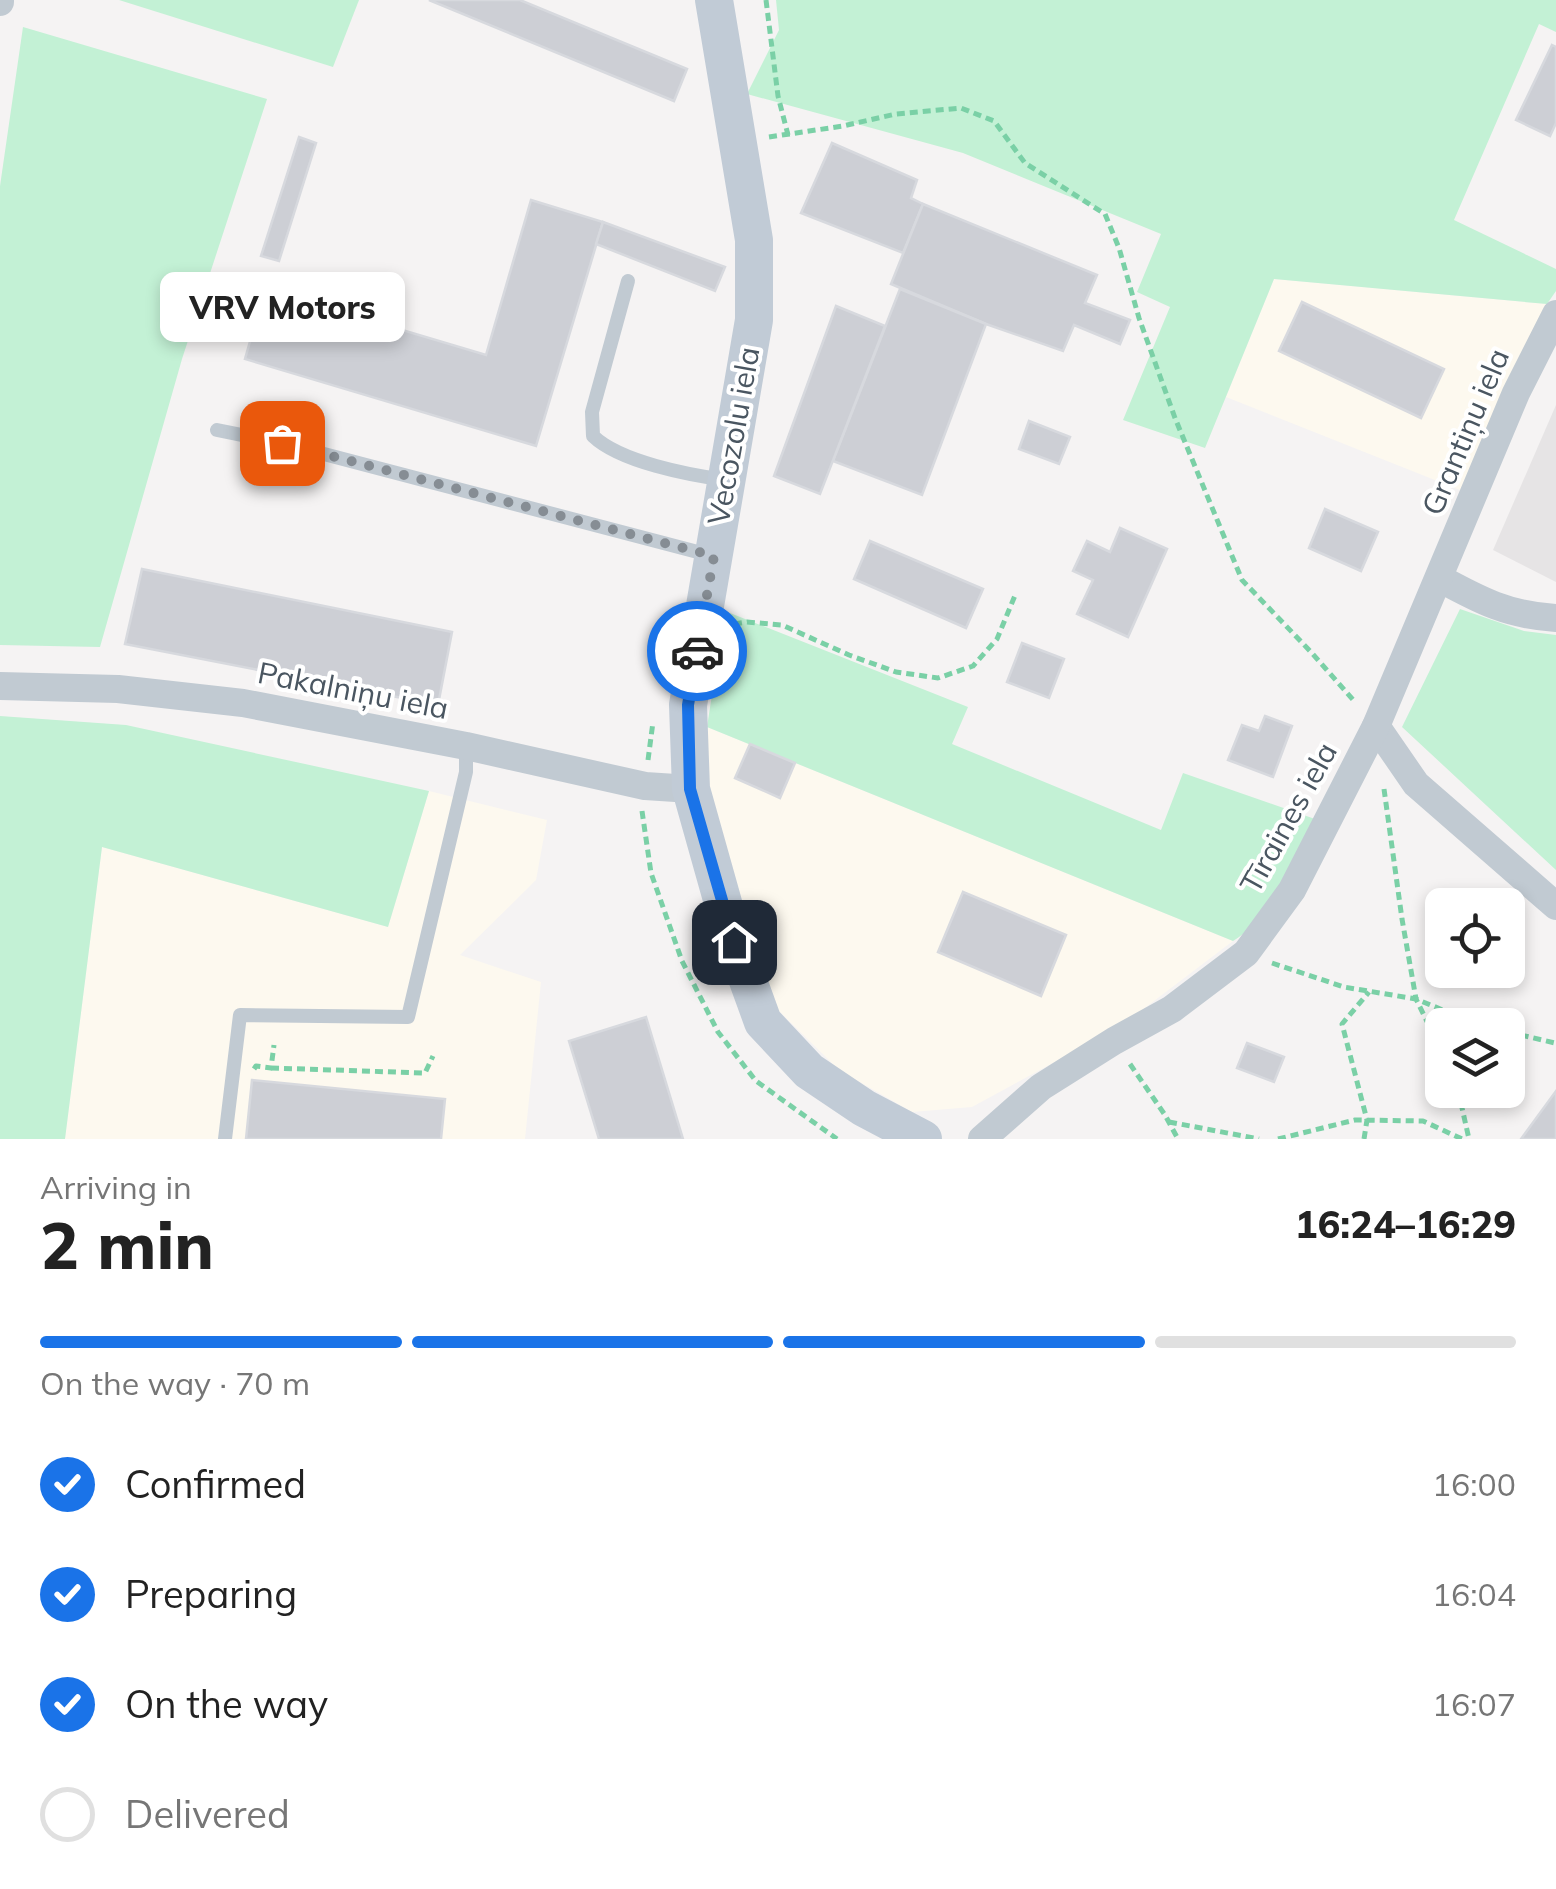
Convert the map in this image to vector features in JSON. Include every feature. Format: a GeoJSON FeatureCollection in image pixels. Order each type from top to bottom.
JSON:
{"type":"FeatureCollection","features":[{"type":"Feature","properties":{"kind":"street","name":"Vecozolu iela"},"geometry":{"type":"LineString","coordinates":[[714,0],[754,240],[754,320],[688,705],[690,789],[734,942],[763,1022],[809,1071],[864,1108],[923,1139]]}},
{"type":"Feature","properties":{"kind":"street","name":"Grantiņu iela"},"geometry":{"type":"LineString","coordinates":[[1440,578],[1516,393],[1556,314]]}},
{"type":"Feature","properties":{"kind":"street","name":"Tīraines iela"},"geometry":{"type":"LineString","coordinates":[[982,1139],[1041,1087],[1172,1009],[1246,953],[1292,890],[1376,726],[1440,578]]}},
{"type":"Feature","properties":{"kind":"street"},"geometry":{"type":"LineString","coordinates":[[1440,578],[1485,603],[1532,616],[1556,618]]}},
{"type":"Feature","properties":{"kind":"street","name":"Pakalniņu iela"},"geometry":{"type":"LineString","coordinates":[[0,686],[118,689],[244,703],[645,786],[690,789]]}},
{"type":"Feature","properties":{"kind":"street"},"geometry":{"type":"LineString","coordinates":[[1376,726],[1416,784],[1556,906]]}},
{"type":"Feature","properties":{"kind":"lane"},"geometry":{"type":"LineString","coordinates":[[628,281],[592,412],[593,436],[604,447],[646,462],[726,480]]}},
{"type":"Feature","properties":{"kind":"lane"},"geometry":{"type":"LineString","coordinates":[[217,430],[301,448],[714,556]]}},
{"type":"Feature","properties":{"kind":"lane"},"geometry":{"type":"LineString","coordinates":[[224,1139],[240,1015],[408,1017],[466,772],[466,746]]}},
{"type":"Feature","properties":{"kind":"path"},"geometry":{"type":"LineString","coordinates":[[766,0],[778,96],[788,135]]}},
{"type":"Feature","properties":{"kind":"path"},"geometry":{"type":"LineString","coordinates":[[736,141],[844,126],[896,114],[961,108],[994,121],[1026,163],[1104,214],[1175,418],[1242,580],[1376,726]]}},
{"type":"Feature","properties":{"kind":"path"},"geometry":{"type":"LineString","coordinates":[[702,628],[747,622],[782,625],[896,672],[938,678],[973,666],[997,638],[1016,593]]}},
{"type":"Feature","properties":{"kind":"path"},"geometry":{"type":"LineString","coordinates":[[1384,784],[1416,999],[1425,1017]]}},
{"type":"Feature","properties":{"kind":"path"},"geometry":{"type":"LineString","coordinates":[[1246,953],[1344,988],[1416,999],[1438,1008]]}},
{"type":"Feature","properties":{"kind":"path"},"geometry":{"type":"LineString","coordinates":[[1364,1139],[1367,1120],[1342,1024],[1369,992]]}},
{"type":"Feature","properties":{"kind":"path"},"geometry":{"type":"LineString","coordinates":[[1525,1036],[1555,1043]]}},
{"type":"Feature","properties":{"kind":"path"},"geometry":{"type":"LineString","coordinates":[[1114,1041],[1178,1139]]}},
{"type":"Feature","properties":{"kind":"path"},"geometry":{"type":"LineString","coordinates":[[271,1068],[425,1073],[433,1056]]}},
{"type":"Feature","properties":{"kind":"path"},"geometry":{"type":"LineString","coordinates":[[1461,1108],[1466,1139]]}},
{"type":"Feature","properties":{"kind":"path"},"geometry":{"type":"LineString","coordinates":[[1278,1139],[1356,1120],[1423,1121],[1466,1139]]}},
{"type":"Feature","properties":{"kind":"path"},"geometry":{"type":"LineString","coordinates":[[1169,1122],[1258,1139]]}},
{"type":"Feature","properties":{"kind":"shaded area"},"geometry":{"type":"Polygon","coordinates":[[[1274,279],[1547,304],[1460,490],[1226,397],[1274,279]]]}},
{"type":"Feature","properties":{"kind":"shaded area"},"geometry":{"type":"Polygon","coordinates":[[[1556,405],[1556,582],[1493,550],[1556,405]]]}},
{"type":"Feature","properties":{"kind":"shaded area"},"geometry":{"type":"Polygon","coordinates":[[[707,727],[1233,941],[1121,1026],[972,1107],[912,1112],[839,1070],[777,1009],[743,918],[708,780],[707,727]]]}},
{"type":"Feature","properties":{"kind":"shaded area"},"geometry":{"type":"Polygon","coordinates":[[[429,791],[547,820],[536,880],[460,955],[541,982],[525,1139],[65,1139],[102,847],[388,927],[429,791]]]}},
{"type":"Feature","properties":{"kind":"green space"},"geometry":{"type":"Polygon","coordinates":[[[119,0],[359,0],[333,67],[119,0]]]}},
{"type":"Feature","properties":{"kind":"green space"},"geometry":{"type":"Polygon","coordinates":[[[776,0],[1556,0],[1556,32],[1539,24],[1454,220],[1556,269],[1556,291],[1547,304],[1274,279],[1205,448],[1123,420],[1170,307],[1137,292],[1161,234],[963,153],[747,94],[779,30],[776,0]]]}},
{"type":"Feature","properties":{"kind":"green space"},"geometry":{"type":"Polygon","coordinates":[[[23,27],[267,99],[182,359],[100,647],[0,645],[0,186],[23,27]]]}},
{"type":"Feature","properties":{"kind":"green space"},"geometry":{"type":"Polygon","coordinates":[[[1460,609],[1524,631],[1556,635],[1556,870],[1402,727],[1460,609]]]}},
{"type":"Feature","properties":{"kind":"green space"},"geometry":{"type":"Polygon","coordinates":[[[725,611],[968,707],[952,744],[1161,830],[1183,773],[1315,819],[1270,903],[1233,941],[707,727],[725,611]]]}},
{"type":"Feature","properties":{"kind":"green space"},"geometry":{"type":"Polygon","coordinates":[[[0,716],[126,725],[429,791],[388,927],[102,847],[65,1139],[0,1139],[0,716]]]}},
{"type":"Feature","properties":{"kind":"building"},"geometry":{"type":"Polygon","coordinates":[[[429,0],[520,0],[687,69],[674,101],[429,0]]]}},
{"type":"Feature","properties":{"kind":"building"},"geometry":{"type":"Polygon","coordinates":[[[1552,45],[1556,47],[1556,123],[1550,136],[1516,120],[1552,45]]]}},
{"type":"Feature","properties":{"kind":"building"},"geometry":{"type":"Polygon","coordinates":[[[299,137],[316,143],[279,261],[261,256],[299,137]]]}},
{"type":"Feature","properties":{"kind":"building"},"geometry":{"type":"Polygon","coordinates":[[[832,143],[917,180],[911,198],[923,204],[903,253],[801,213],[832,143]]]}},
{"type":"Feature","properties":{"kind":"building"},"geometry":{"type":"Polygon","coordinates":[[[531,200],[603,222],[536,446],[245,359],[265,289],[486,355],[531,200]]]}},
{"type":"Feature","properties":{"kind":"building"},"geometry":{"type":"Polygon","coordinates":[[[923,204],[1097,275],[1085,303],[1130,320],[1120,344],[1074,325],[1063,351],[891,284],[923,204]]]}},
{"type":"Feature","properties":{"kind":"building"},"geometry":{"type":"Polygon","coordinates":[[[603,222],[725,267],[715,291],[596,244],[603,222]]]}},
{"type":"Feature","properties":{"kind":"building"},"geometry":{"type":"Polygon","coordinates":[[[900,289],[986,324],[922,495],[833,461],[900,289]]]}},
{"type":"Feature","properties":{"kind":"building"},"geometry":{"type":"Polygon","coordinates":[[[1302,302],[1444,369],[1421,418],[1279,351],[1302,302]]]}},
{"type":"Feature","properties":{"kind":"building"},"geometry":{"type":"Polygon","coordinates":[[[836,306],[885,326],[820,494],[774,476],[836,306]]]}},
{"type":"Feature","properties":{"kind":"building"},"geometry":{"type":"Polygon","coordinates":[[[1029,421],[1070,437],[1059,464],[1019,449],[1029,421]]]}},
{"type":"Feature","properties":{"kind":"building"},"geometry":{"type":"Polygon","coordinates":[[[1325,509],[1378,532],[1361,571],[1309,548],[1325,509]]]}},
{"type":"Feature","properties":{"kind":"building"},"geometry":{"type":"Polygon","coordinates":[[[1120,528],[1167,549],[1128,637],[1077,614],[1093,580],[1073,571],[1087,541],[1110,552],[1120,528]]]}},
{"type":"Feature","properties":{"kind":"building"},"geometry":{"type":"Polygon","coordinates":[[[870,541],[983,589],[966,628],[854,579],[870,541]]]}},
{"type":"Feature","properties":{"kind":"building"},"geometry":{"type":"Polygon","coordinates":[[[142,569],[452,632],[438,705],[125,644],[142,569]]]}},
{"type":"Feature","properties":{"kind":"building"},"geometry":{"type":"Polygon","coordinates":[[[1022,643],[1064,659],[1049,698],[1007,682],[1022,643]]]}},
{"type":"Feature","properties":{"kind":"building"},"geometry":{"type":"Polygon","coordinates":[[[1265,716],[1292,726],[1273,777],[1228,760],[1242,725],[1259,731],[1265,716]]]}},
{"type":"Feature","properties":{"kind":"building"},"geometry":{"type":"Polygon","coordinates":[[[750,744],[795,763],[780,798],[735,778],[750,744]]]}},
{"type":"Feature","properties":{"kind":"building"},"geometry":{"type":"Polygon","coordinates":[[[963,892],[1066,935],[1041,996],[938,952],[963,892]]]}},
{"type":"Feature","properties":{"kind":"building"},"geometry":{"type":"Polygon","coordinates":[[[646,1017],[683,1139],[599,1139],[569,1041],[646,1017]]]}},
{"type":"Feature","properties":{"kind":"building"},"geometry":{"type":"Polygon","coordinates":[[[1247,1043],[1284,1057],[1274,1082],[1237,1068],[1247,1043]]]}},
{"type":"Feature","properties":{"kind":"building"},"geometry":{"type":"Polygon","coordinates":[[[252,1080],[445,1099],[441,1139],[246,1139],[252,1080]]]}},
{"type":"Feature","properties":{"kind":"building"},"geometry":{"type":"Polygon","coordinates":[[[1556,1091],[1556,1139],[1521,1139],[1556,1091]]]}},
{"type":"Feature","properties":{"kind":"way so far"},"geometry":{"type":"LineString","coordinates":[[282,443],[714,556],[697,651]]}},
{"type":"Feature","properties":{"kind":"place","name":"VRV Motors"},"geometry":{"type":"Point","coordinates":[282,443]}},
{"type":"Feature","properties":{"kind":"route"},"geometry":{"type":"LineString","coordinates":[[697,651],[688,705],[690,789],[734,942]]}}]}
